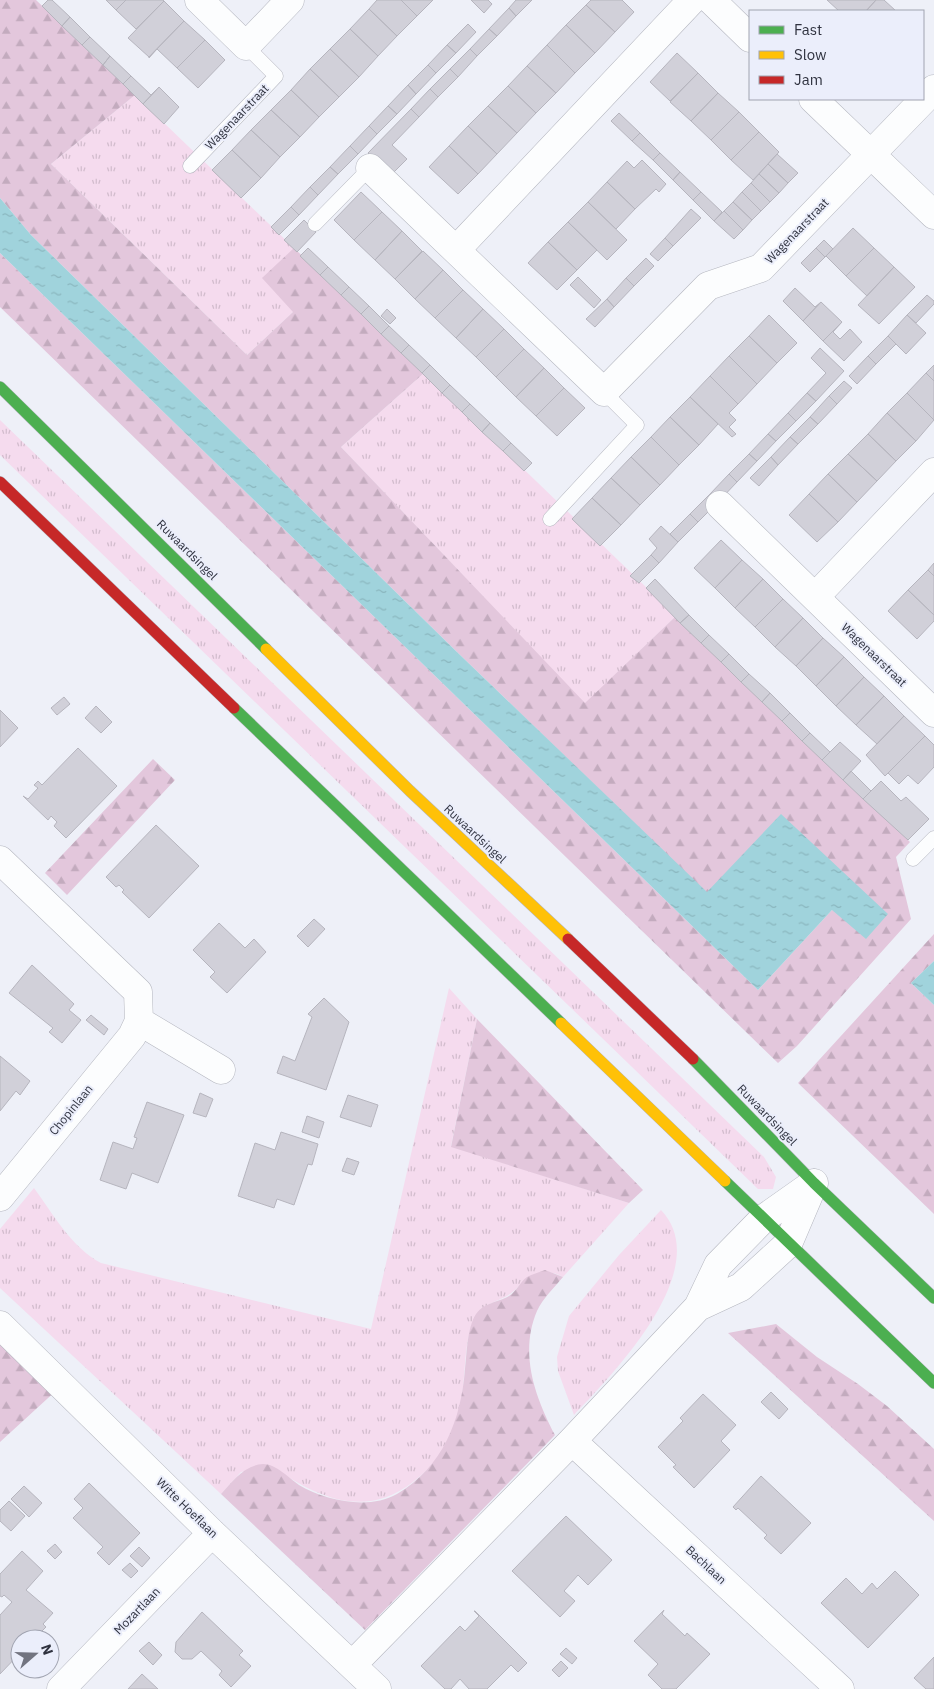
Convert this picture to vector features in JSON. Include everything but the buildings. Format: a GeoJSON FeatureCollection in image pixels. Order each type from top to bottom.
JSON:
{"type":"FeatureCollection","features":[{"type":"Feature","properties":{"kind":"main road","name":"Ruwaardsingel"},"geometry":{"type":"LineString","coordinates":[[0,387],[410,791],[661,1027],[814,1183],[934,1298]]}},
{"type":"Feature","properties":{"kind":"main road"},"geometry":{"type":"LineString","coordinates":[[0,482],[934,1383]]}},
{"type":"Feature","properties":{"kind":"street","name":"Wagenaarstraat"},"geometry":{"type":"LineString","coordinates":[[199,0],[246,46]]}},
{"type":"Feature","properties":{"kind":"street"},"geometry":{"type":"LineString","coordinates":[[246,46],[290,0]]}},
{"type":"Feature","properties":{"kind":"street"},"geometry":{"type":"LineString","coordinates":[[456,250],[692,0]]}},
{"type":"Feature","properties":{"kind":"street"},"geometry":{"type":"LineString","coordinates":[[711,0],[749,37]]}},
{"type":"Feature","properties":{"kind":"street","name":"Wagenaarstraat"},"geometry":{"type":"LineString","coordinates":[[924,99],[934,89]]}},
{"type":"Feature","properties":{"kind":"street"},"geometry":{"type":"LineString","coordinates":[[814,100],[934,215]]}},
{"type":"Feature","properties":{"kind":"street","name":"Wagenaarstraat"},"geometry":{"type":"LineString","coordinates":[[604,392],[708,286],[760,268],[924,100]]}},
{"type":"Feature","properties":{"kind":"street"},"geometry":{"type":"LineString","coordinates":[[370,168],[604,392]]}},
{"type":"Feature","properties":{"kind":"street"},"geometry":{"type":"LineString","coordinates":[[814,597],[934,472]]}},
{"type":"Feature","properties":{"kind":"street","name":"Wagenaarstraat"},"geometry":{"type":"LineString","coordinates":[[720,505],[934,713]]}},
{"type":"Feature","properties":{"kind":"street"},"geometry":{"type":"LineString","coordinates":[[0,860],[138,992],[139,1021],[221,1070]]}},
{"type":"Feature","properties":{"kind":"street","name":"Chopinlaan"},"geometry":{"type":"LineString","coordinates":[[0,1198],[132,1036],[139,1021]]}},
{"type":"Feature","properties":{"kind":"street"},"geometry":{"type":"LineString","coordinates":[[353,1664],[572,1441],[698,1307],[718,1265],[763,1219],[814,1183]]}},
{"type":"Feature","properties":{"kind":"street"},"geometry":{"type":"LineString","coordinates":[[698,1307],[741,1287],[788,1244],[814,1183]]}},
{"type":"Feature","properties":{"kind":"street","name":"Witte Hoeflaan"},"geometry":{"type":"LineString","coordinates":[[0,1324],[212,1533],[353,1664],[377,1689]]}},
{"type":"Feature","properties":{"kind":"street","name":"Bachlaan"},"geometry":{"type":"LineString","coordinates":[[572,1441],[840,1689]]}},
{"type":"Feature","properties":{"kind":"street","name":"Mozartlaan"},"geometry":{"type":"LineString","coordinates":[[61,1689],[212,1533]]}},
{"type":"Feature","properties":{"kind":"lane","name":"Wagenaarstraat"},"geometry":{"type":"LineString","coordinates":[[190,166],[276,76],[246,46]]}},
{"type":"Feature","properties":{"kind":"lane"},"geometry":{"type":"LineString","coordinates":[[315,224],[370,168]]}},
{"type":"Feature","properties":{"kind":"lane"},"geometry":{"type":"LineString","coordinates":[[550,519],[637,425],[604,392]]}},
{"type":"Feature","properties":{"kind":"lane"},"geometry":{"type":"LineString","coordinates":[[913,859],[934,838]]}},
{"type":"Feature","properties":{"kind":"green space"},"geometry":{"type":"Polygon","coordinates":[[[0,0],[36,0],[135,95],[51,164],[247,355],[293,312],[262,278],[294,248],[424,373],[341,447],[585,703],[676,616],[910,842],[896,857],[911,919],[797,1046],[778,1063],[0,307],[0,253],[758,990],[832,910],[887,914],[707,893],[458,653],[31,235],[0,198],[0,0]]]}},
{"type":"Feature","properties":{"kind":"green space"},"geometry":{"type":"Polygon","coordinates":[[[135,95],[294,248],[293,312],[247,355],[51,164],[135,95]]]}},
{"type":"Feature","properties":{"kind":"green space"},"geometry":{"type":"Polygon","coordinates":[[[424,373],[676,616],[585,704],[341,447],[424,373]]]}},
{"type":"Feature","properties":{"kind":"green space"},"geometry":{"type":"Polygon","coordinates":[[[0,420],[764,1157],[776,1177],[773,1189],[758,1189],[0,455],[0,420]]]}},
{"type":"Feature","properties":{"kind":"green space"},"geometry":{"type":"Polygon","coordinates":[[[153,759],[175,780],[67,895],[45,873],[153,759]]]}},
{"type":"Feature","properties":{"kind":"green space"},"geometry":{"type":"Polygon","coordinates":[[[934,934],[934,961],[911,983],[934,1005],[934,1214],[798,1083],[934,934]]]}},
{"type":"Feature","properties":{"kind":"green space"},"geometry":{"type":"Polygon","coordinates":[[[449,988],[477,1019],[451,1146],[629,1203],[563,1277],[550,1273],[533,1276],[505,1297],[486,1306],[476,1316],[469,1336],[463,1392],[454,1425],[441,1452],[429,1468],[413,1482],[395,1493],[377,1500],[359,1502],[341,1500],[323,1495],[306,1487],[271,1466],[241,1472],[221,1494],[0,1288],[0,1229],[34,1188],[72,1240],[91,1257],[101,1263],[371,1329],[449,988]]]}},
{"type":"Feature","properties":{"kind":"green space"},"geometry":{"type":"Polygon","coordinates":[[[477,1019],[643,1190],[629,1203],[451,1147],[477,1019]]]}},
{"type":"Feature","properties":{"kind":"green space"},"geometry":{"type":"Polygon","coordinates":[[[661,1210],[675,1234],[676,1261],[668,1289],[653,1318],[634,1347],[574,1415],[558,1371],[557,1357],[569,1316],[619,1255],[661,1210]]]}},
{"type":"Feature","properties":{"kind":"green space"},"geometry":{"type":"Polygon","coordinates":[[[545,1270],[563,1277],[539,1306],[529,1343],[532,1374],[536,1390],[541,1406],[555,1435],[365,1630],[221,1494],[244,1471],[250,1467],[263,1464],[273,1466],[310,1491],[348,1502],[374,1502],[386,1499],[413,1483],[438,1456],[454,1424],[463,1388],[469,1333],[476,1314],[487,1305],[511,1294],[527,1277],[545,1270]]]}},
{"type":"Feature","properties":{"kind":"green space"},"geometry":{"type":"Polygon","coordinates":[[[776,1324],[817,1357],[887,1406],[934,1449],[934,1521],[728,1333],[776,1324]]]}},
{"type":"Feature","properties":{"kind":"green space"},"geometry":{"type":"Polygon","coordinates":[[[0,1333],[59,1388],[0,1442],[0,1333]]]}},
{"type":"Feature","properties":{"kind":"water"},"geometry":{"type":"Polygon","coordinates":[[[0,198],[31,235],[458,653],[707,892],[781,814],[888,914],[866,939],[832,910],[758,990],[0,253],[0,198]]]}},
{"type":"Feature","properties":{"kind":"water"},"geometry":{"type":"Polygon","coordinates":[[[934,961],[934,1005],[911,983],[934,961]]]}},
{"type":"Feature","properties":{"kind":"traffic: fast"},"geometry":{"type":"LineString","coordinates":[[0,387],[266,649]]}},
{"type":"Feature","properties":{"kind":"traffic: fast"},"geometry":{"type":"LineString","coordinates":[[234,708],[561,1023]]}},
{"type":"Feature","properties":{"kind":"traffic: fast"},"geometry":{"type":"LineString","coordinates":[[693,1059],[814,1183],[934,1298]]}},
{"type":"Feature","properties":{"kind":"traffic: fast"},"geometry":{"type":"LineString","coordinates":[[725,1181],[934,1383]]}},
{"type":"Feature","properties":{"kind":"traffic: slow"},"geometry":{"type":"LineString","coordinates":[[266,649],[410,791],[568,939]]}},
{"type":"Feature","properties":{"kind":"traffic: slow"},"geometry":{"type":"LineString","coordinates":[[561,1023],[725,1181]]}},
{"type":"Feature","properties":{"kind":"traffic: jam"},"geometry":{"type":"LineString","coordinates":[[0,482],[234,708]]}},
{"type":"Feature","properties":{"kind":"traffic: jam"},"geometry":{"type":"LineString","coordinates":[[568,939],[693,1059]]}}]}
